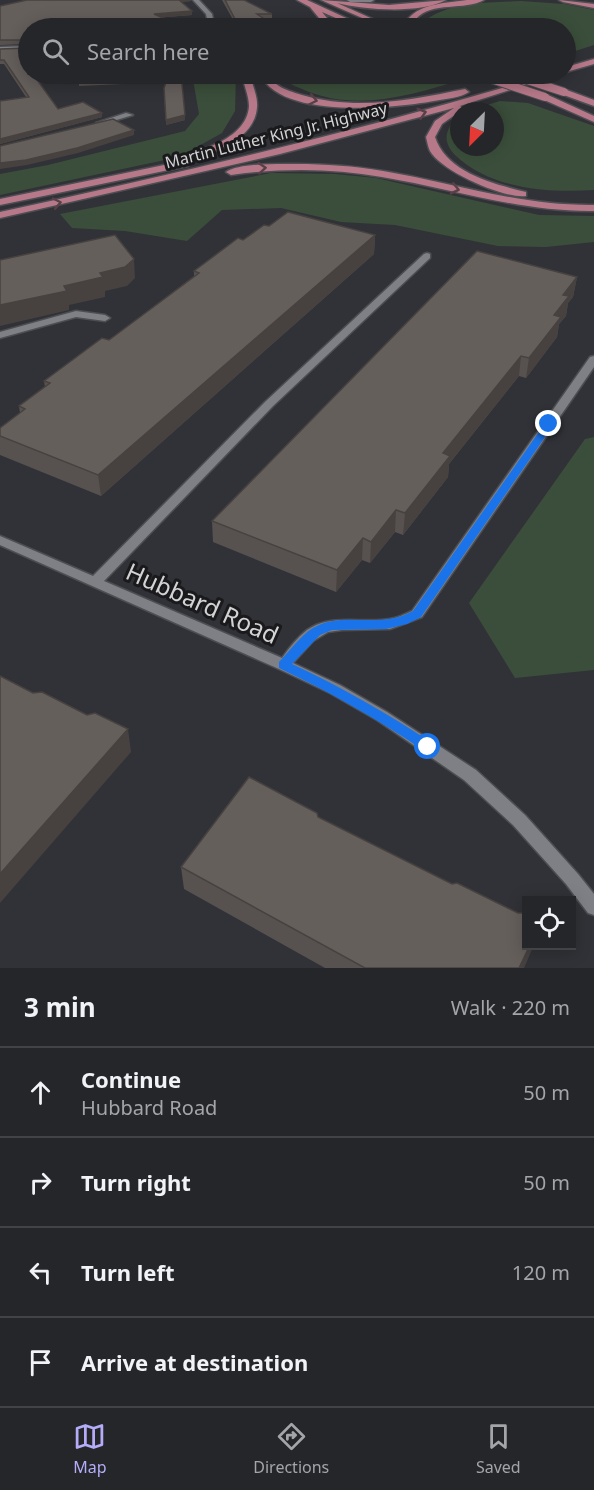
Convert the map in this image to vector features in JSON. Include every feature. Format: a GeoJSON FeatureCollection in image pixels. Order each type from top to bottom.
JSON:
{"type":"FeatureCollection","features":[{"type":"Feature","properties":{"kind":"main road"},"geometry":{"type":"LineString","coordinates":[[301,0],[341,18]]}},
{"type":"Feature","properties":{"kind":"main road"},"geometry":{"type":"LineString","coordinates":[[325,0],[367,18]]}},
{"type":"Feature","properties":{"kind":"main road"},"geometry":{"type":"LineString","coordinates":[[336,0],[362,6],[389,8],[442,0]]}},
{"type":"Feature","properties":{"kind":"main road"},"geometry":{"type":"LineString","coordinates":[[413,18],[421,11],[480,0]]}},
{"type":"Feature","properties":{"kind":"main road"},"geometry":{"type":"LineString","coordinates":[[563,0],[594,6]]}},
{"type":"Feature","properties":{"kind":"main road"},"geometry":{"type":"LineString","coordinates":[[313,6],[322,18]]}},
{"type":"Feature","properties":{"kind":"main road"},"geometry":{"type":"LineString","coordinates":[[576,68],[594,63]]}},
{"type":"Feature","properties":{"kind":"main road"},"geometry":{"type":"LineString","coordinates":[[108,180],[201,153],[226,142],[239,133],[250,120],[253,109],[248,84]]}},
{"type":"Feature","properties":{"kind":"main road"},"geometry":{"type":"LineString","coordinates":[[272,84],[282,91],[308,100],[338,105],[385,106],[465,92]]}},
{"type":"Feature","properties":{"kind":"main road","name":"Martin Luther King Jr. Highway"},"geometry":{"type":"LineString","coordinates":[[0,202],[255,147],[491,84]]}},
{"type":"Feature","properties":{"kind":"main road"},"geometry":{"type":"LineString","coordinates":[[505,84],[594,117]]}},
{"type":"Feature","properties":{"kind":"main road","name":"Martin Luther King Jr. Highway"},"geometry":{"type":"LineString","coordinates":[[0,215],[121,189],[311,143],[523,84]]}},
{"type":"Feature","properties":{"kind":"main road"},"geometry":{"type":"LineString","coordinates":[[540,84],[594,101]]}},
{"type":"Feature","properties":{"kind":"main road"},"geometry":{"type":"LineString","coordinates":[[487,95],[454,111],[435,128],[432,146],[444,162],[467,177],[509,192],[559,198],[594,197]]}},
{"type":"Feature","properties":{"kind":"main road"},"geometry":{"type":"LineString","coordinates":[[121,189],[243,170],[316,167],[380,173],[520,204],[594,208]]}},
{"type":"Feature","properties":{"kind":"street"},"geometry":{"type":"LineString","coordinates":[[196,0],[210,18]]}},
{"type":"Feature","properties":{"kind":"street"},"geometry":{"type":"LineString","coordinates":[[350,0],[371,0]]}},
{"type":"Feature","properties":{"kind":"street"},"geometry":{"type":"LineString","coordinates":[[0,49],[18,48]]}},
{"type":"Feature","properties":{"kind":"street"},"geometry":{"type":"LineString","coordinates":[[92,126],[129,115]]}},
{"type":"Feature","properties":{"kind":"street"},"geometry":{"type":"LineString","coordinates":[[95,582],[269,404],[427,256]]}},
{"type":"Feature","properties":{"kind":"street"},"geometry":{"type":"LineString","coordinates":[[0,335],[76,314],[105,318]]}},
{"type":"Feature","properties":{"kind":"street"},"geometry":{"type":"LineString","coordinates":[[284,665],[316,632],[330,626],[386,625],[403,622],[417,614],[594,359]]}},
{"type":"Feature","properties":{"kind":"street","name":"Hubbard Road"},"geometry":{"type":"LineString","coordinates":[[0,540],[284,665],[335,689],[382,716],[470,775],[519,820],[594,907]]}},
{"type":"Feature","properties":{"kind":"green space"},"geometry":{"type":"Polygon","coordinates":[[[521,1],[564,4],[594,10],[594,45],[576,51],[576,18],[429,18],[458,6],[521,1]]]}},
{"type":"Feature","properties":{"kind":"green space"},"geometry":{"type":"Polygon","coordinates":[[[194,84],[236,84],[235,111],[222,133],[179,157],[0,195],[0,174],[48,165],[185,131],[199,114],[194,84]]]}},
{"type":"Feature","properties":{"kind":"green space"},"geometry":{"type":"Polygon","coordinates":[[[447,84],[404,96],[363,101],[322,96],[292,85],[447,84]]]}},
{"type":"Feature","properties":{"kind":"green space"},"geometry":{"type":"Polygon","coordinates":[[[500,101],[528,103],[594,126],[594,190],[557,191],[502,182],[469,166],[456,156],[504,156],[504,102],[497,102],[500,101]]]}},
{"type":"Feature","properties":{"kind":"green space"},"geometry":{"type":"Polygon","coordinates":[[[450,126],[450,148],[447,139],[450,126]]]}},
{"type":"Feature","properties":{"kind":"green space"},"geometry":{"type":"Polygon","coordinates":[[[271,173],[335,174],[376,178],[539,215],[594,216],[594,242],[546,247],[498,246],[395,225],[341,222],[281,208],[222,210],[187,241],[125,231],[72,228],[60,214],[271,173]]]}},
{"type":"Feature","properties":{"kind":"green space"},"geometry":{"type":"Polygon","coordinates":[[[594,437],[594,670],[515,678],[469,603],[585,439],[594,437]]]}},
{"type":"Feature","properties":{"kind":"building"},"geometry":{"type":"Polygon","coordinates":[[[27,0],[179,0],[192,11],[154,14],[163,18],[18,18],[18,40],[0,40],[0,6],[27,0]]]}},
{"type":"Feature","properties":{"kind":"building"},"geometry":{"type":"Polygon","coordinates":[[[225,0],[244,0],[272,14],[257,14],[263,18],[234,18],[225,0]]]}},
{"type":"Feature","properties":{"kind":"building"},"geometry":{"type":"Polygon","coordinates":[[[18,48],[18,81],[4,60],[0,60],[0,49],[18,48]]]}},
{"type":"Feature","properties":{"kind":"building"},"geometry":{"type":"Polygon","coordinates":[[[20,84],[40,84],[58,109],[83,102],[102,113],[0,139],[0,101],[29,97],[20,84]]]}},
{"type":"Feature","properties":{"kind":"building"},"geometry":{"type":"Polygon","coordinates":[[[165,84],[182,84],[185,115],[166,120],[165,84]]]}},
{"type":"Feature","properties":{"kind":"building"},"geometry":{"type":"Polygon","coordinates":[[[113,119],[134,130],[77,148],[26,160],[0,163],[0,146],[113,119]]]}},
{"type":"Feature","properties":{"kind":"building"},"geometry":{"type":"Polygon","coordinates":[[[288,212],[375,235],[98,475],[0,436],[0,428],[25,409],[19,406],[50,383],[44,381],[102,338],[109,340],[199,273],[194,271],[238,238],[243,240],[264,225],[269,226],[288,212]]]}},
{"type":"Feature","properties":{"kind":"building"},"geometry":{"type":"Polygon","coordinates":[[[115,235],[134,259],[125,267],[100,273],[103,277],[64,286],[67,291],[0,305],[0,260],[115,235]]]}},
{"type":"Feature","properties":{"kind":"building"},"geometry":{"type":"Polygon","coordinates":[[[477,251],[577,277],[563,295],[569,296],[554,315],[561,317],[529,358],[521,356],[443,453],[450,456],[405,513],[396,510],[371,542],[363,538],[337,570],[212,521],[477,251]]]}},
{"type":"Feature","properties":{"kind":"building"},"geometry":{"type":"Polygon","coordinates":[[[0,676],[33,693],[42,692],[87,715],[95,713],[128,729],[0,874],[0,676]]]}},
{"type":"Feature","properties":{"kind":"building"},"geometry":{"type":"Polygon","coordinates":[[[249,777],[317,813],[318,817],[452,884],[457,883],[522,913],[522,950],[528,950],[519,968],[365,968],[181,867],[249,777]]]}},
{"type":"Feature","properties":{"kind":"route"},"geometry":{"type":"LineString","coordinates":[[428,747],[382,716],[335,689],[284,665],[309,637],[330,626],[386,625],[403,622],[417,614],[549,424]]}}]}
